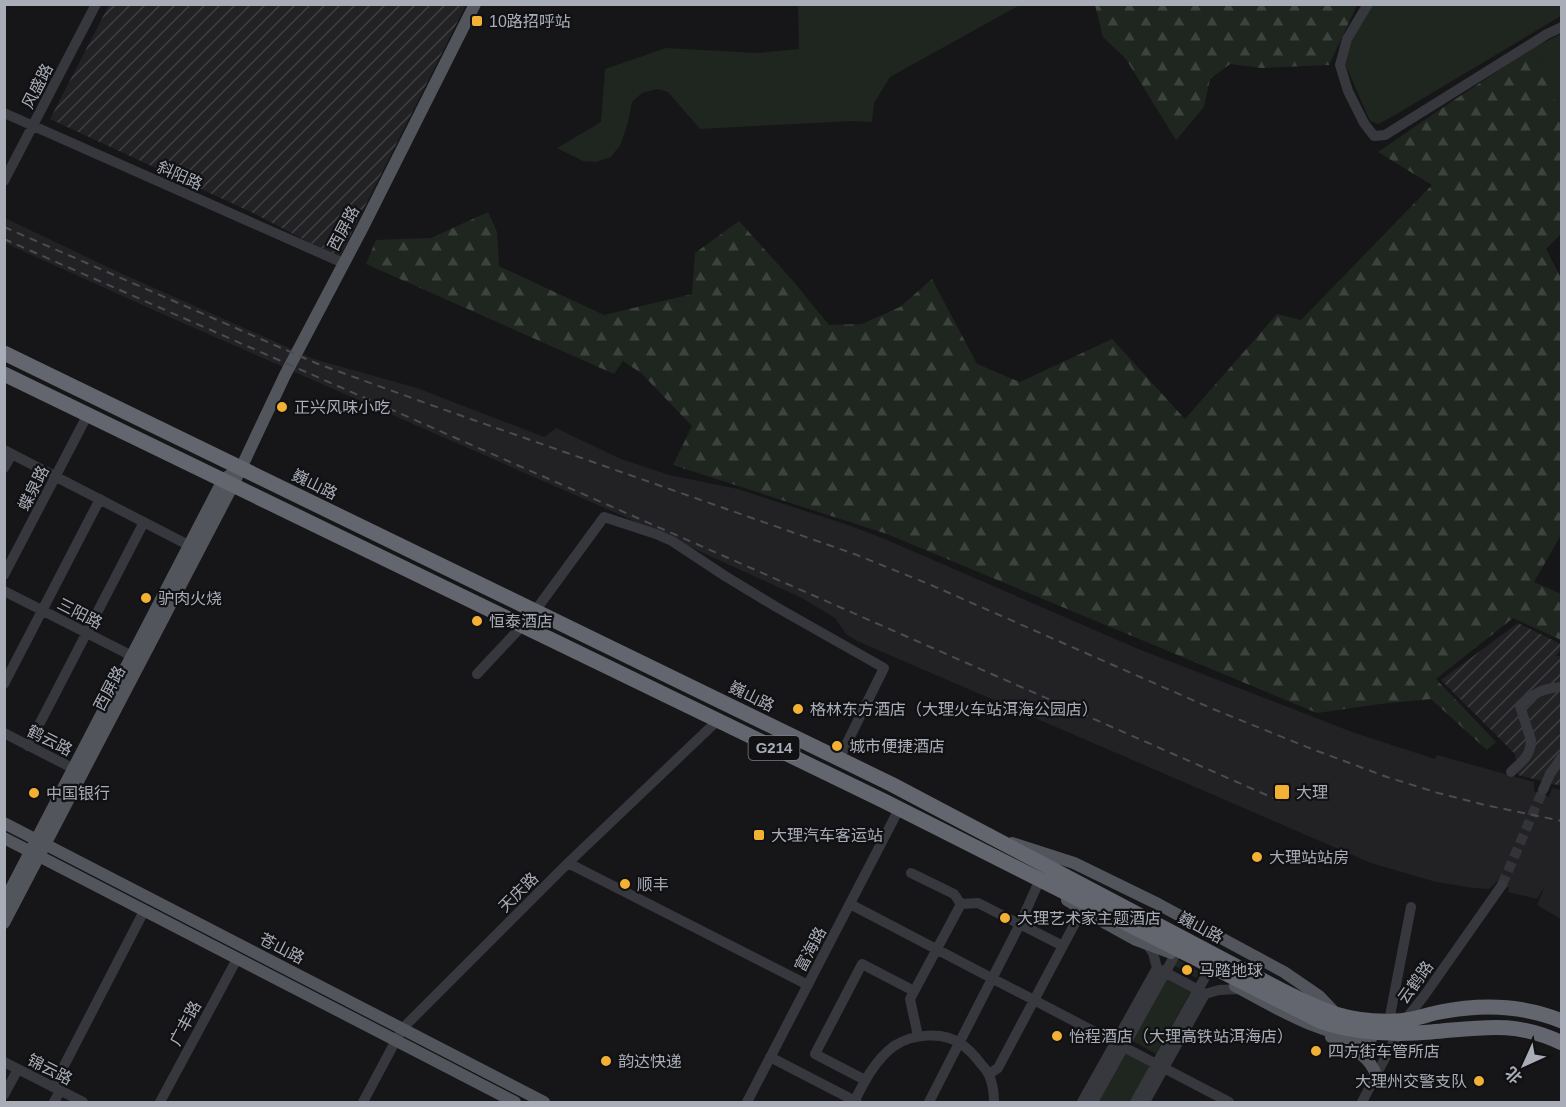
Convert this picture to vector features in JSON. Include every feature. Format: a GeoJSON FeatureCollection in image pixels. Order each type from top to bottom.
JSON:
{"type":"FeatureCollection","features":[{"type":"Feature","properties":{"kind":"highway","name":"巍山路"},"geometry":{"type":"LineString","coordinates":[[4,353],[891,784],[1321,1010],[1337,1016],[1421,1033],[1502,1027],[1531,1031],[1562,1043]]}},
{"type":"Feature","properties":{"kind":"highway","name":"巍山路"},"geometry":{"type":"LineString","coordinates":[[4,374],[899,809],[1322,1022],[1350,1029],[1398,1028],[1439,1012],[1488,1007],[1536,1012],[1562,1021]]}},
{"type":"Feature","properties":{"kind":"highway"},"geometry":{"type":"LineString","coordinates":[[522,626],[535,611]]}},
{"type":"Feature","properties":{"kind":"main road","name":"西屏路"},"geometry":{"type":"LineString","coordinates":[[4,923],[41,842],[228,482],[241,467],[285,375],[475,4]]}},
{"type":"Feature","properties":{"kind":"main road","name":"苍山路"},"geometry":{"type":"LineString","coordinates":[[4,823],[544,1102]]}},
{"type":"Feature","properties":{"kind":"main road","name":"苍山路"},"geometry":{"type":"LineString","coordinates":[[4,838],[515,1102]]}},
{"type":"Feature","properties":{"kind":"main road","name":"西屏路"},"geometry":{"type":"LineString","coordinates":[[4,902],[35,854]]}},
{"type":"Feature","properties":{"kind":"main road"},"geometry":{"type":"LineString","coordinates":[[1040,879],[1082,910],[1107,924],[1175,955],[1348,1046],[1364,1057],[1373,1067],[1376,1075]]}},
{"type":"Feature","properties":{"kind":"main road"},"geometry":{"type":"LineString","coordinates":[[1299,1019],[1324,1030],[1347,1036],[1374,1039],[1398,1028]]}},
{"type":"Feature","properties":{"kind":"street","name":"风盛路"},"geometry":{"type":"LineString","coordinates":[[4,181],[96,4]]}},
{"type":"Feature","properties":{"kind":"street"},"geometry":{"type":"LineString","coordinates":[[1368,4],[1347,39],[1340,65],[1348,91],[1364,123],[1374,136],[1385,135],[1547,34],[1562,27]]}},
{"type":"Feature","properties":{"kind":"street","name":"斜阳路"},"geometry":{"type":"LineString","coordinates":[[4,113],[343,263]]}},
{"type":"Feature","properties":{"kind":"street","name":"蝶泉路"},"geometry":{"type":"LineString","coordinates":[[4,575],[88,414]]}},
{"type":"Feature","properties":{"kind":"street"},"geometry":{"type":"LineString","coordinates":[[4,468],[8,452],[194,548]]}},
{"type":"Feature","properties":{"kind":"street"},"geometry":{"type":"LineString","coordinates":[[4,684],[100,499]]}},
{"type":"Feature","properties":{"kind":"street"},"geometry":{"type":"LineString","coordinates":[[535,611],[604,518],[672,541],[778,608],[884,668],[839,759]]}},
{"type":"Feature","properties":{"kind":"street"},"geometry":{"type":"LineString","coordinates":[[28,746],[144,522]]}},
{"type":"Feature","properties":{"kind":"street","name":"三阳路"},"geometry":{"type":"LineString","coordinates":[[4,591],[136,659]]}},
{"type":"Feature","properties":{"kind":"street"},"geometry":{"type":"LineString","coordinates":[[477,674],[522,626]]}},
{"type":"Feature","properties":{"kind":"street"},"geometry":{"type":"LineString","coordinates":[[1511,772],[1527,756],[1531,746],[1520,706],[1531,696],[1544,689],[1562,687]]}},
{"type":"Feature","properties":{"kind":"street","name":"天庆路"},"geometry":{"type":"LineString","coordinates":[[363,1102],[402,1029],[568,863],[717,721]]}},
{"type":"Feature","properties":{"kind":"street","name":"鹤云路"},"geometry":{"type":"LineString","coordinates":[[4,733],[78,771]]}},
{"type":"Feature","properties":{"kind":"street"},"geometry":{"type":"LineString","coordinates":[[1543,790],[1550,774],[1562,757]]}},
{"type":"Feature","properties":{"kind":"street","name":"富海路"},"geometry":{"type":"LineString","coordinates":[[747,1102],[899,809]]}},
{"type":"Feature","properties":{"kind":"street"},"geometry":{"type":"LineString","coordinates":[[568,863],[808,986]]}},
{"type":"Feature","properties":{"kind":"street"},"geometry":{"type":"LineString","coordinates":[[911,873],[954,894],[961,904]]}},
{"type":"Feature","properties":{"kind":"street"},"geometry":{"type":"LineString","coordinates":[[929,1102],[1020,924],[1040,879]]}},
{"type":"Feature","properties":{"kind":"street","name":"云鹤路"},"geometry":{"type":"LineString","coordinates":[[1362,1102],[1398,1028],[1424,996],[1502,885]]}},
{"type":"Feature","properties":{"kind":"street"},"geometry":{"type":"LineString","coordinates":[[961,904],[978,903],[1063,946]]}},
{"type":"Feature","properties":{"kind":"street"},"geometry":{"type":"LineString","coordinates":[[850,904],[1229,1102]]}},
{"type":"Feature","properties":{"kind":"street"},"geometry":{"type":"LineString","coordinates":[[918,1036],[910,999],[961,904]]}},
{"type":"Feature","properties":{"kind":"street"},"geometry":{"type":"LineString","coordinates":[[1398,1028],[1411,907]]}},
{"type":"Feature","properties":{"kind":"street"},"geometry":{"type":"LineString","coordinates":[[989,1074],[998,1068],[1082,910]]}},
{"type":"Feature","properties":{"kind":"street"},"geometry":{"type":"LineString","coordinates":[[54,1102],[57,1089],[144,911]]}},
{"type":"Feature","properties":{"kind":"street"},"geometry":{"type":"LineString","coordinates":[[1145,943],[1161,970],[1202,992],[1240,989]]}},
{"type":"Feature","properties":{"kind":"street"},"geometry":{"type":"LineString","coordinates":[[1093,1102],[1120,1045],[1161,970],[1175,955]]}},
{"type":"Feature","properties":{"kind":"street","name":"广丰路"},"geometry":{"type":"LineString","coordinates":[[160,1102],[237,958]]}},
{"type":"Feature","properties":{"kind":"street"},"geometry":{"type":"LineString","coordinates":[[865,1080],[815,1054],[862,964],[914,991]]}},
{"type":"Feature","properties":{"kind":"street"},"geometry":{"type":"LineString","coordinates":[[1135,1102],[1160,1066],[1202,992],[1208,972]]}},
{"type":"Feature","properties":{"kind":"street"},"geometry":{"type":"LineString","coordinates":[[770,1057],[855,1102],[865,1080],[889,1051],[904,1041],[918,1036],[938,1036],[959,1042],[974,1055],[989,1074],[994,1102]]}},
{"type":"Feature","properties":{"kind":"street"},"geometry":{"type":"LineString","coordinates":[[1082,1102],[1120,1045]]}},
{"type":"Feature","properties":{"kind":"street","name":"锦云路"},"geometry":{"type":"LineString","coordinates":[[4,1062],[83,1102]]}},
{"type":"Feature","properties":{"kind":"street"},"geometry":{"type":"LineString","coordinates":[[1145,1102],[1160,1066]]}},
{"type":"Feature","properties":{"kind":"street"},"geometry":{"type":"LineString","coordinates":[[4,1095],[18,1069]]}},
{"type":"Feature","properties":{"kind":"shaded area"},"geometry":{"type":"Polygon","coordinates":[[[109,5],[466,5],[339,258],[255,214],[50,119],[109,5]]]}},
{"type":"Feature","properties":{"kind":"shaded area"},"geometry":{"type":"Polygon","coordinates":[[[5,218],[116,271],[314,359],[417,388],[544,437],[556,428],[621,459],[669,475],[738,489],[851,526],[1136,648],[1352,732],[1435,759],[1437,755],[1534,782],[1534,791],[1549,797],[1552,788],[1561,790],[1561,919],[1537,905],[1545,886],[1537,899],[1508,892],[1509,888],[1497,881],[1489,889],[1474,888],[1436,882],[1371,863],[857,641],[846,634],[835,618],[802,598],[616,513],[5,243],[5,218]]]}},
{"type":"Feature","properties":{"kind":"shaded area"},"geometry":{"type":"Polygon","coordinates":[[[1518,623],[1561,644],[1561,649],[1556,656],[1562,656],[1561,786],[1518,775],[1515,754],[1441,680],[1518,623]]]}},
{"type":"Feature","properties":{"kind":"green space"},"geometry":{"type":"Polygon","coordinates":[[[1095,4],[1357,5],[1329,65],[1261,68],[1230,64],[1210,79],[1204,107],[1176,140],[1126,59],[1103,37],[1095,4]]]}},
{"type":"Feature","properties":{"kind":"green space"},"geometry":{"type":"Polygon","coordinates":[[[798,5],[1020,5],[890,77],[874,103],[872,122],[851,121],[700,129],[668,92],[658,89],[642,93],[632,102],[621,144],[611,157],[596,162],[583,161],[557,148],[601,122],[605,69],[666,48],[758,53],[799,49],[798,5]]]}},
{"type":"Feature","properties":{"kind":"green space"},"geometry":{"type":"Polygon","coordinates":[[[1371,5],[1561,5],[1561,16],[1378,124],[1370,121],[1345,64],[1350,42],[1371,5]]]}},
{"type":"Feature","properties":{"kind":"green space"},"geometry":{"type":"Polygon","coordinates":[[[1561,34],[1561,118],[1533,48],[1561,34]]]}},
{"type":"Feature","properties":{"kind":"green space"},"geometry":{"type":"Polygon","coordinates":[[[1533,48],[1562,118],[1561,234],[1546,249],[1561,278],[1561,535],[1534,582],[1561,594],[1561,640],[1513,618],[1436,679],[1496,742],[1487,750],[1431,699],[1317,713],[887,534],[673,465],[692,426],[641,373],[623,361],[614,374],[366,264],[376,240],[431,238],[488,212],[497,232],[499,266],[604,315],[692,294],[695,253],[739,221],[829,325],[862,324],[900,307],[932,279],[977,364],[1020,382],[1112,339],[1185,419],[1277,314],[1301,320],[1432,185],[1378,152],[1533,48]]]}},
{"type":"Feature","properties":{"kind":"green space"},"geometry":{"type":"Polygon","coordinates":[[[1177,959],[1200,972],[1196,978],[1173,965],[1177,959]]]}},
{"type":"Feature","properties":{"kind":"green space"},"geometry":{"type":"Polygon","coordinates":[[[1165,976],[1191,991],[1156,1054],[1129,1039],[1165,976]]]}},
{"type":"Feature","properties":{"kind":"green space"},"geometry":{"type":"Polygon","coordinates":[[[1124,1051],[1150,1066],[1129,1102],[1094,1102],[1124,1051]]]}},
{"type":"Feature","properties":{"kind":"tunnel"},"geometry":{"type":"LineString","coordinates":[[1502,885],[1543,790]]}},
{"type":"Feature","properties":{"kind":"railway"},"geometry":{"type":"LineString","coordinates":[[4,227],[318,364],[857,555],[931,585],[1213,709],[1312,749],[1438,793],[1562,821]]}},
{"type":"Feature","properties":{"kind":"railway"},"geometry":{"type":"LineString","coordinates":[[4,239],[1280,801]]}},
{"type":"Feature","properties":{"kind":"place","name":"10路招呼站"},"geometry":{"type":"Point","coordinates":[477,21]}},
{"type":"Feature","properties":{"kind":"place","name":"正兴风味小吃"},"geometry":{"type":"Point","coordinates":[282,407]}},
{"type":"Feature","properties":{"kind":"place","name":"驴肉火烧"},"geometry":{"type":"Point","coordinates":[146,598]}},
{"type":"Feature","properties":{"kind":"place","name":"恒泰酒店"},"geometry":{"type":"Point","coordinates":[477,621]}},
{"type":"Feature","properties":{"kind":"place","name":"格林东方酒店（大理火车站洱海公园店）"},"geometry":{"type":"Point","coordinates":[798,709]}},
{"type":"Feature","properties":{"kind":"place","name":"城市便捷酒店"},"geometry":{"type":"Point","coordinates":[837,746]}},
{"type":"Feature","properties":{"kind":"place","name":"大理"},"geometry":{"type":"Point","coordinates":[1282,792]}},
{"type":"Feature","properties":{"kind":"place","name":"中国银行"},"geometry":{"type":"Point","coordinates":[34,793]}},
{"type":"Feature","properties":{"kind":"place","name":"大理汽车客运站"},"geometry":{"type":"Point","coordinates":[759,835]}},
{"type":"Feature","properties":{"kind":"place","name":"大理站站房"},"geometry":{"type":"Point","coordinates":[1257,857]}},
{"type":"Feature","properties":{"kind":"place","name":"顺丰"},"geometry":{"type":"Point","coordinates":[625,884]}},
{"type":"Feature","properties":{"kind":"place","name":"大理艺术家主题酒店"},"geometry":{"type":"Point","coordinates":[1005,918]}},
{"type":"Feature","properties":{"kind":"place","name":"马踏地球"},"geometry":{"type":"Point","coordinates":[1187,970]}},
{"type":"Feature","properties":{"kind":"place","name":"怡程酒店（大理高铁站洱海店）"},"geometry":{"type":"Point","coordinates":[1057,1036]}},
{"type":"Feature","properties":{"kind":"place","name":"四方街车管所店"},"geometry":{"type":"Point","coordinates":[1316,1051]}},
{"type":"Feature","properties":{"kind":"place","name":"韵达快递"},"geometry":{"type":"Point","coordinates":[606,1061]}},
{"type":"Feature","properties":{"kind":"place","name":"大理州交警支队"},"geometry":{"type":"Point","coordinates":[1479,1081]}}]}
